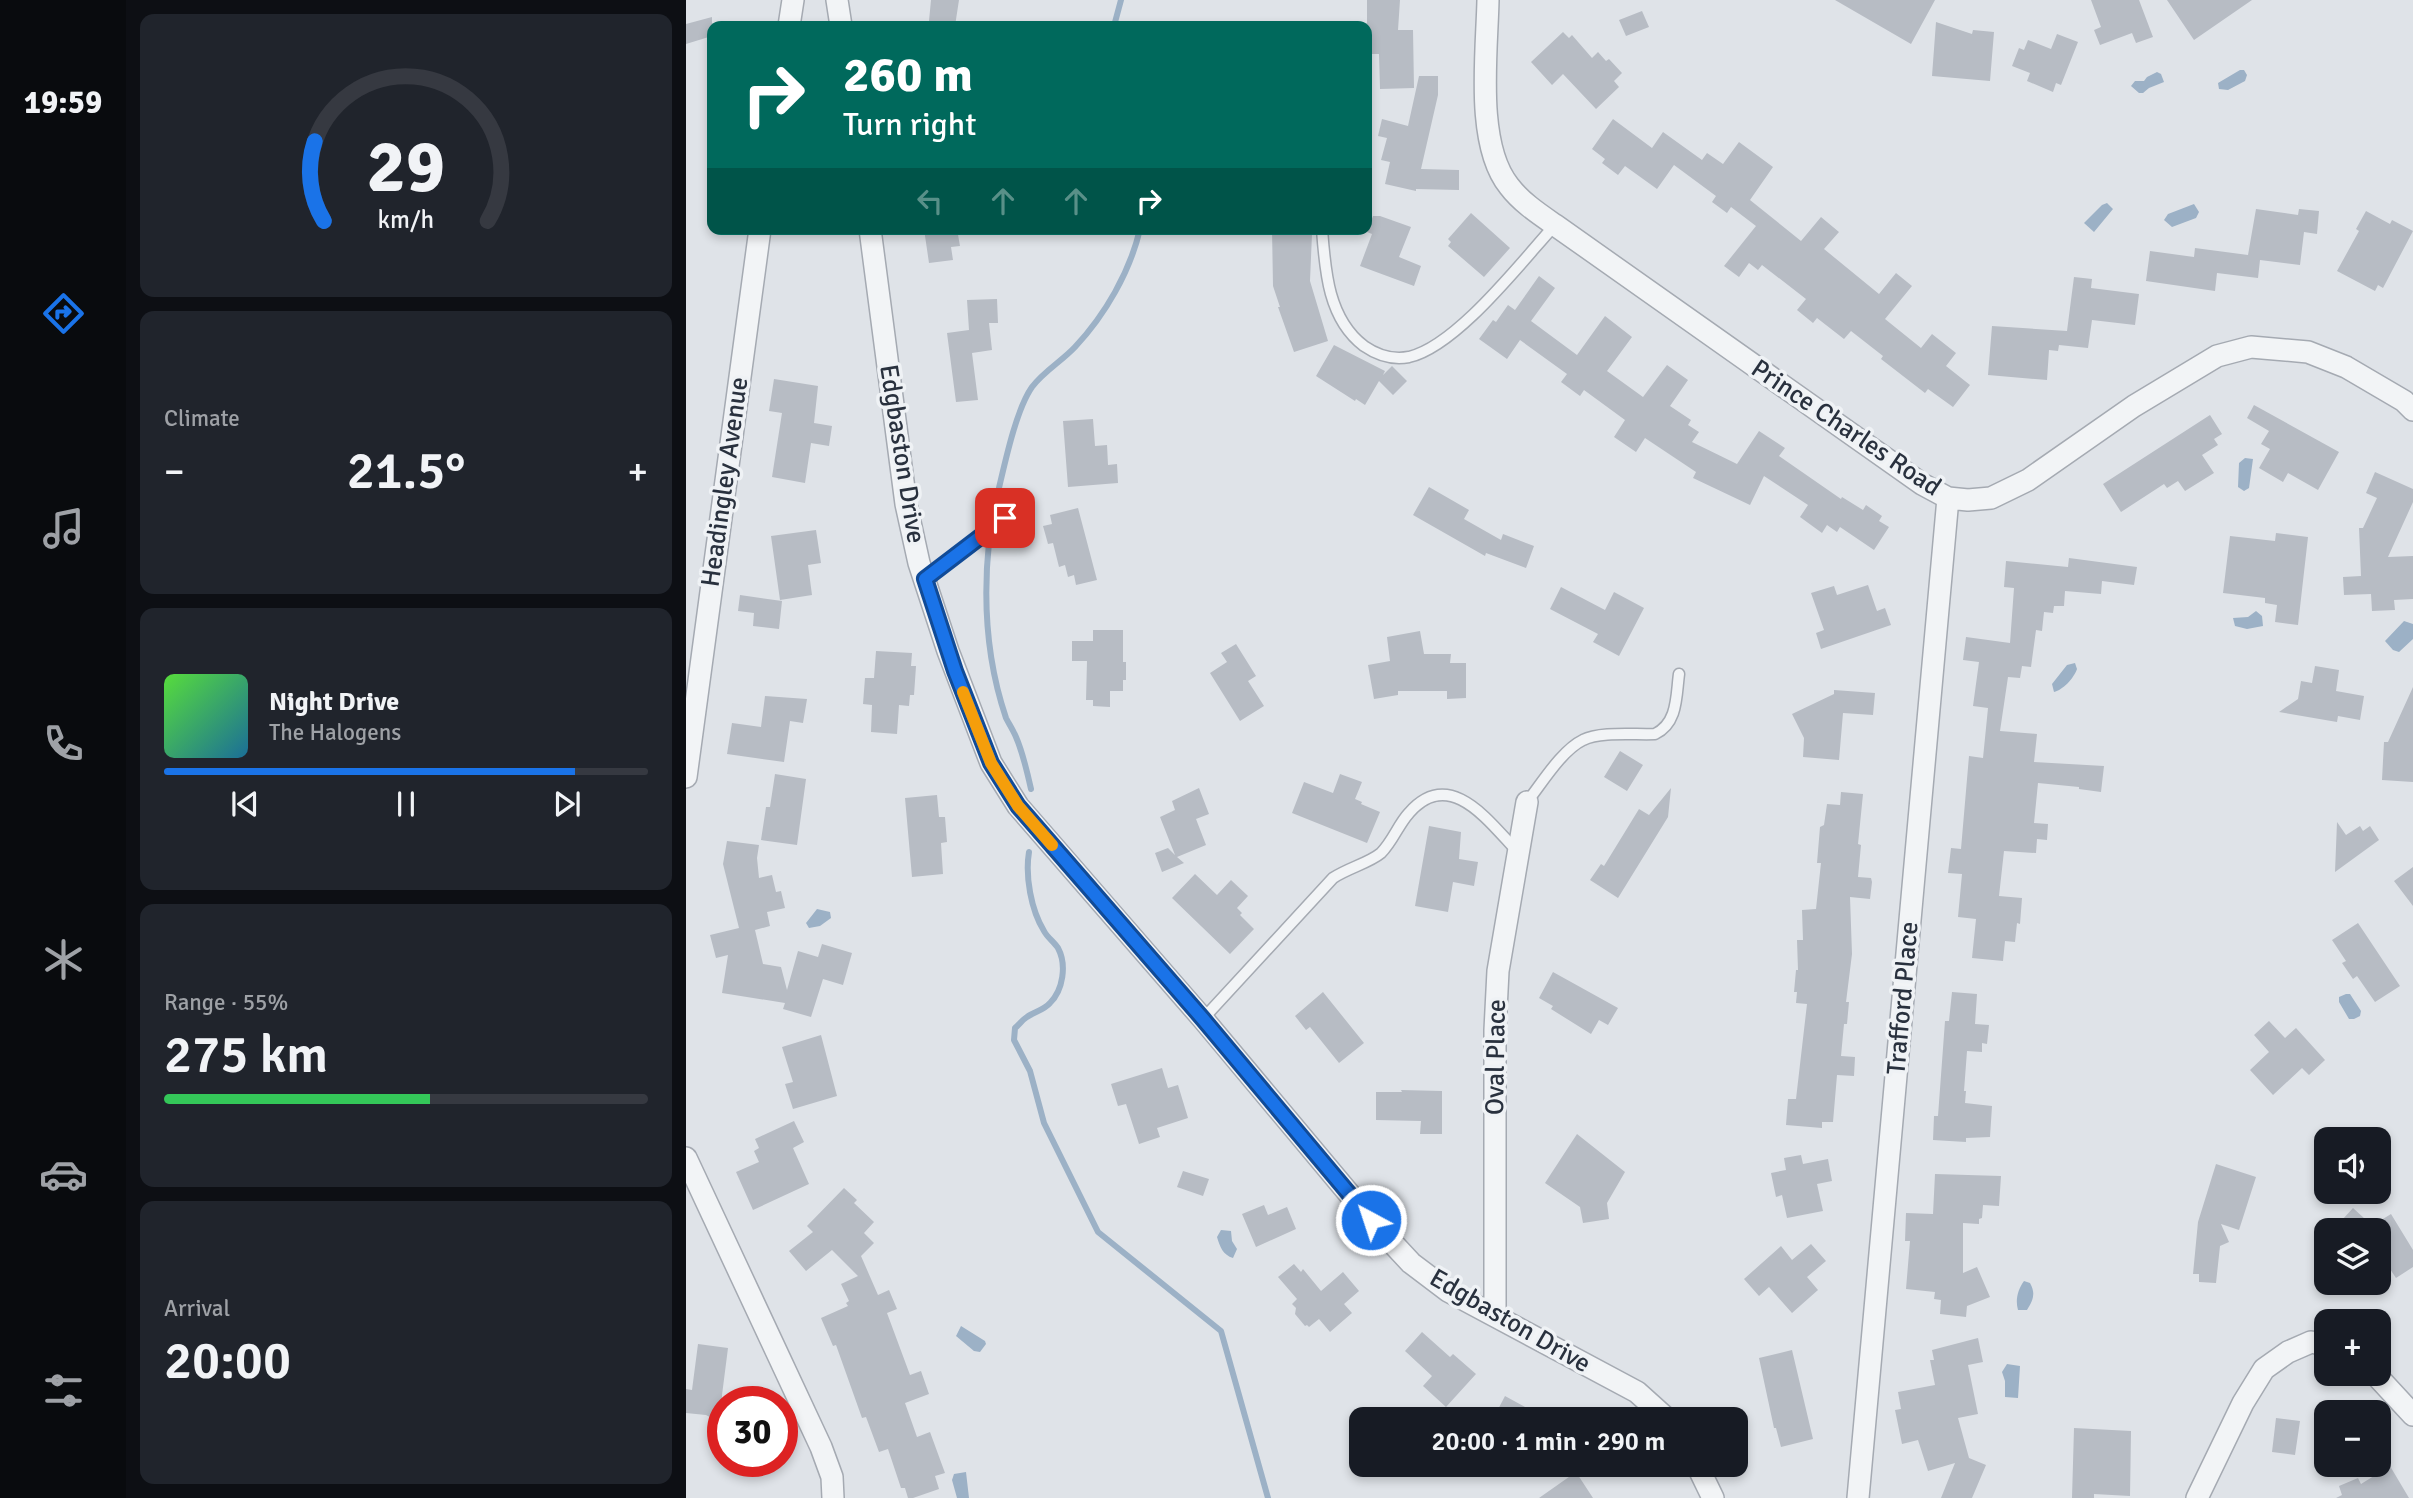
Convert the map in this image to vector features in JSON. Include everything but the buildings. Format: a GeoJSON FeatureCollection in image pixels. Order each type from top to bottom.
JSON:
{"type":"FeatureCollection","features":[{"type":"Feature","properties":{"kind":"street"},"geometry":{"type":"LineString","coordinates":[[790,21],[793,0]]}},
{"type":"Feature","properties":{"kind":"street"},"geometry":{"type":"LineString","coordinates":[[837,0],[840,21]]}},
{"type":"Feature","properties":{"kind":"street","name":"Prince Charles Road"},"geometry":{"type":"LineString","coordinates":[[1488,0],[1486,126],[1493,155],[1508,186],[1534,211],[1922,484],[1948,498],[1990,498],[2028,480],[2134,406],[2217,356],[2251,347],[2308,352],[2346,368],[2403,401],[2413,410]]}},
{"type":"Feature","properties":{"kind":"street","name":"Headingley Avenue"},"geometry":{"type":"LineString","coordinates":[[686,777],[759,235]]}},
{"type":"Feature","properties":{"kind":"street","name":"Edgbaston Drive"},"geometry":{"type":"LineString","coordinates":[[871,235],[906,504],[925,579],[948,651],[991,763],[1018,806],[1410,1263],[1448,1290],[1637,1392],[1654,1407]]}},
{"type":"Feature","properties":{"kind":"street","name":"Trafford Place"},"geometry":{"type":"LineString","coordinates":[[1858,1498],[1948,498]]}},
{"type":"Feature","properties":{"kind":"street","name":"Oval Place"},"geometry":{"type":"LineString","coordinates":[[1495,1315],[1495,1030],[1498,971],[1527,802]]}},
{"type":"Feature","properties":{"kind":"street"},"geometry":{"type":"LineString","coordinates":[[686,1158],[821,1447],[832,1477],[833,1498]]}},
{"type":"Feature","properties":{"kind":"street"},"geometry":{"type":"LineString","coordinates":[[2197,1498],[2264,1369],[2288,1352],[2314,1343]]}},
{"type":"Feature","properties":{"kind":"street"},"geometry":{"type":"LineString","coordinates":[[2386,1386],[2413,1415]]}},
{"type":"Feature","properties":{"kind":"street"},"geometry":{"type":"LineString","coordinates":[[1703,1477],[1713,1498]]}},
{"type":"Feature","properties":{"kind":"lane"},"geometry":{"type":"LineString","coordinates":[[1322,235],[1325,275],[1334,303],[1354,338],[1371,351],[1391,357],[1409,357],[1446,338],[1476,310],[1555,225]]}},
{"type":"Feature","properties":{"kind":"lane"},"geometry":{"type":"LineString","coordinates":[[925,579],[1025,503]]}},
{"type":"Feature","properties":{"kind":"lane"},"geometry":{"type":"LineString","coordinates":[[1527,802],[1567,752],[1582,740],[1602,735],[1655,734],[1663,730],[1670,723],[1678,674]]}},
{"type":"Feature","properties":{"kind":"lane"},"geometry":{"type":"LineString","coordinates":[[1203,1019],[1333,878],[1349,867],[1368,861],[1380,853],[1408,814],[1426,798],[1434,794],[1454,796],[1481,812],[1519,853]]}},
{"type":"Feature","properties":{"kind":"water"},"geometry":{"type":"Polygon","coordinates":[[[2244,70],[2247,75],[2245,81],[2228,90],[2219,89],[2218,83],[2244,70]]]}},
{"type":"Feature","properties":{"kind":"water"},"geometry":{"type":"Polygon","coordinates":[[[2157,72],[2161,74],[2164,82],[2143,93],[2131,86],[2135,81],[2144,81],[2157,72]]]}},
{"type":"Feature","properties":{"kind":"water"},"geometry":{"type":"Polygon","coordinates":[[[2107,203],[2113,209],[2094,232],[2084,223],[2107,203]]]}},
{"type":"Feature","properties":{"kind":"water"},"geometry":{"type":"Polygon","coordinates":[[[2194,204],[2199,212],[2196,218],[2172,227],[2164,220],[2168,214],[2194,204]]]}},
{"type":"Feature","properties":{"kind":"water"},"geometry":{"type":"Polygon","coordinates":[[[2245,458],[2253,459],[2249,488],[2244,491],[2238,487],[2239,463],[2245,458]]]}},
{"type":"Feature","properties":{"kind":"water"},"geometry":{"type":"Polygon","coordinates":[[[2256,611],[2262,616],[2263,626],[2247,629],[2235,626],[2233,618],[2248,617],[2256,611]]]}},
{"type":"Feature","properties":{"kind":"water"},"geometry":{"type":"Polygon","coordinates":[[[2404,621],[2413,624],[2413,639],[2399,652],[2393,650],[2385,641],[2404,621]]]}},
{"type":"Feature","properties":{"kind":"water"},"geometry":{"type":"Polygon","coordinates":[[[2075,663],[2077,669],[2073,676],[2054,692],[2052,684],[2067,665],[2075,663]]]}},
{"type":"Feature","properties":{"kind":"water"},"geometry":{"type":"Polygon","coordinates":[[[817,909],[830,912],[831,918],[820,926],[809,928],[806,923],[817,909]]]}},
{"type":"Feature","properties":{"kind":"water"},"geometry":{"type":"Polygon","coordinates":[[[2350,994],[2361,1011],[2360,1016],[2354,1019],[2349,1019],[2339,1002],[2339,997],[2350,994]]]}},
{"type":"Feature","properties":{"kind":"water"},"geometry":{"type":"Polygon","coordinates":[[[1221,1230],[1231,1231],[1232,1241],[1237,1249],[1233,1258],[1224,1253],[1219,1244],[1217,1237],[1221,1230]]]}},
{"type":"Feature","properties":{"kind":"water"},"geometry":{"type":"Polygon","coordinates":[[[2024,1281],[2030,1283],[2033,1297],[2027,1310],[2018,1310],[2018,1295],[2024,1281]]]}},
{"type":"Feature","properties":{"kind":"water"},"geometry":{"type":"Polygon","coordinates":[[[961,1326],[985,1341],[986,1344],[980,1352],[974,1351],[956,1336],[961,1326]]]}},
{"type":"Feature","properties":{"kind":"water"},"geometry":{"type":"Polygon","coordinates":[[[2007,1364],[2020,1366],[2018,1398],[2005,1397],[2002,1372],[2007,1364]]]}},
{"type":"Feature","properties":{"kind":"water"},"geometry":{"type":"Polygon","coordinates":[[[966,1472],[969,1498],[957,1498],[952,1480],[954,1474],[966,1472]]]}},
{"type":"Feature","properties":{"kind":"waterway"},"geometry":{"type":"LineString","coordinates":[[1115,21],[1121,0]]}},
{"type":"Feature","properties":{"kind":"waterway"},"geometry":{"type":"LineString","coordinates":[[992,517],[1013,431],[1025,399],[1037,381],[1086,335],[1106,307],[1123,277],[1138,235]]}},
{"type":"Feature","properties":{"kind":"waterway"},"geometry":{"type":"LineString","coordinates":[[989,542],[986,586],[994,675],[1006,718],[1021,749],[1031,789]]}},
{"type":"Feature","properties":{"kind":"waterway"},"geometry":{"type":"LineString","coordinates":[[1029,852],[1028,872],[1032,903],[1039,923],[1058,948],[1063,969],[1061,984],[1054,998],[1015,1028],[1014,1040],[1030,1071],[1044,1123],[1098,1232],[1221,1331],[1268,1498]]}},
{"type":"Feature","properties":{"kind":"slow traffic"},"geometry":{"type":"LineString","coordinates":[[963,692],[991,763],[1018,806],[1052,845]]}},
{"type":"Feature","properties":{"kind":"route"},"geometry":{"type":"LineString","coordinates":[[1005,518],[925,579],[955,671],[991,763],[1018,806],[1203,1019],[1371,1220]]}}]}
